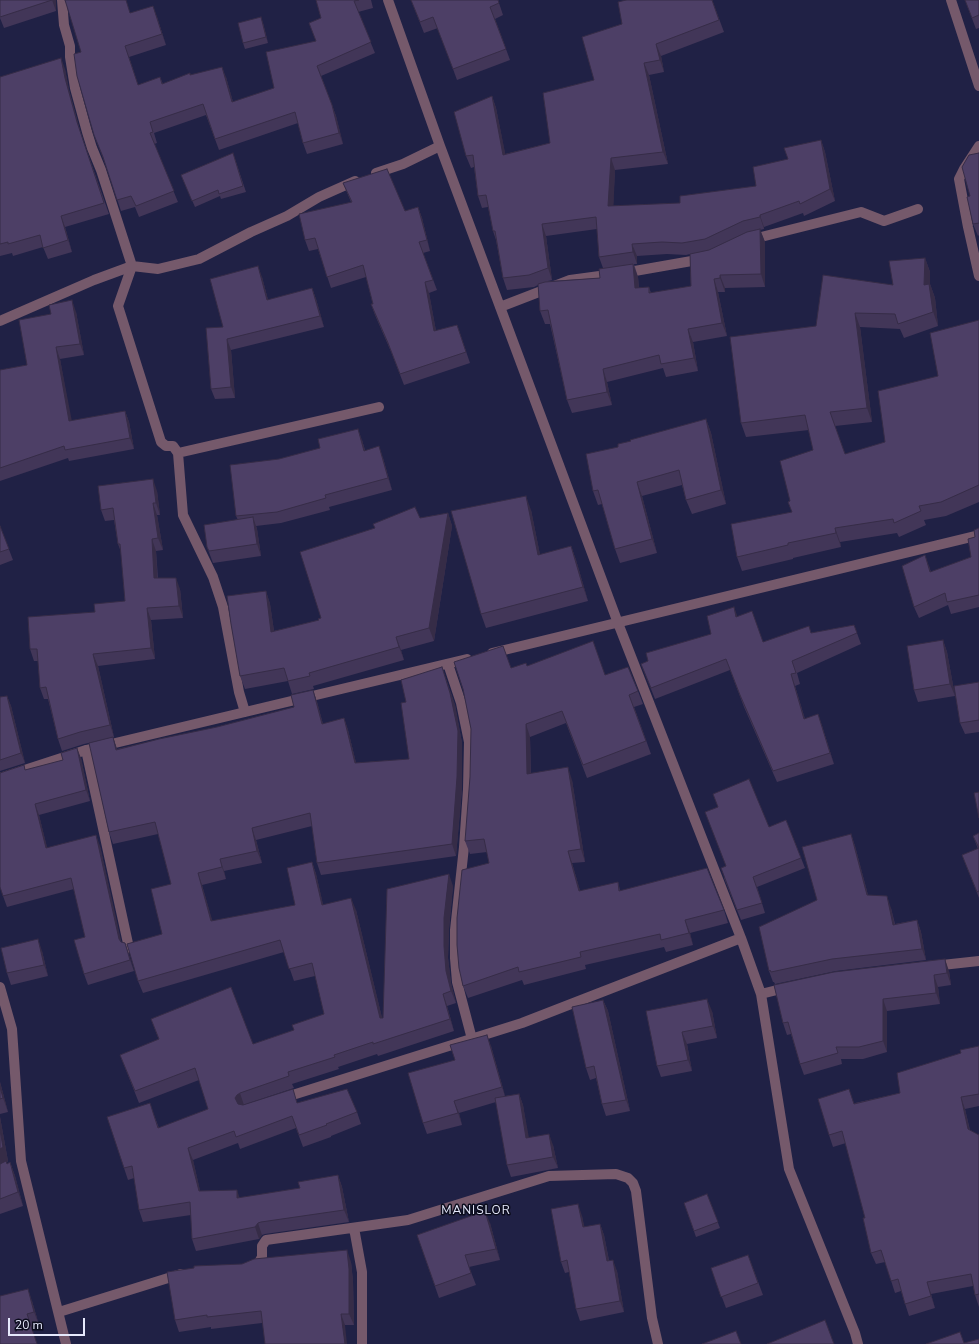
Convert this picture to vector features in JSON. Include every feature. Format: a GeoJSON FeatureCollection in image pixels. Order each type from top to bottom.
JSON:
{"type":"FeatureCollection","features":[{"type":"Feature","properties":{"kind":"street"},"geometry":{"type":"LineString","coordinates":[[62,0],[64,25],[70,46],[67,58],[87,132],[132,266],[118,306],[161,442],[166,446],[174,446],[178,453],[183,515],[213,577],[223,607],[239,692],[245,712]]}},
{"type":"Feature","properties":{"kind":"street"},"geometry":{"type":"LineString","coordinates":[[388,0],[440,146],[618,622],[762,994],[789,1169],[855,1333],[858,1344]]}},
{"type":"Feature","properties":{"kind":"street"},"geometry":{"type":"LineString","coordinates":[[951,0],[977,71],[979,86]]}},
{"type":"Feature","properties":{"kind":"street"},"geometry":{"type":"LineString","coordinates":[[0,321],[94,280],[132,266],[158,269],[199,259],[251,232],[288,216],[318,197],[365,177],[403,164],[440,146]]}},
{"type":"Feature","properties":{"kind":"street"},"geometry":{"type":"LineString","coordinates":[[979,146],[959,179],[979,276]]}},
{"type":"Feature","properties":{"kind":"street"},"geometry":{"type":"LineString","coordinates":[[737,245],[750,239],[861,212],[884,221],[918,209]]}},
{"type":"Feature","properties":{"kind":"street"},"geometry":{"type":"LineString","coordinates":[[500,307],[570,280],[629,272],[711,257]]}},
{"type":"Feature","properties":{"kind":"street"},"geometry":{"type":"LineString","coordinates":[[178,453],[379,408]]}},
{"type":"Feature","properties":{"kind":"street"},"geometry":{"type":"LineString","coordinates":[[0,778],[86,750],[979,535]]}},
{"type":"Feature","properties":{"kind":"street"},"geometry":{"type":"LineString","coordinates":[[448,664],[461,703],[469,742],[468,796],[455,930],[455,958],[457,982],[472,1039]]}},
{"type":"Feature","properties":{"kind":"street"},"geometry":{"type":"LineString","coordinates":[[86,750],[129,948]]}},
{"type":"Feature","properties":{"kind":"street"},"geometry":{"type":"LineString","coordinates":[[273,1101],[522,1023],[741,938]]}},
{"type":"Feature","properties":{"kind":"street"},"geometry":{"type":"LineString","coordinates":[[922,967],[979,962]]}},
{"type":"Feature","properties":{"kind":"street"},"geometry":{"type":"LineString","coordinates":[[762,994],[800,984]]}},
{"type":"Feature","properties":{"kind":"street"},"geometry":{"type":"LineString","coordinates":[[0,987],[12,1029],[21,1161],[66,1344]]}},
{"type":"Feature","properties":{"kind":"street"},"geometry":{"type":"LineString","coordinates":[[11,1168],[21,1161]]}},
{"type":"Feature","properties":{"kind":"street"},"geometry":{"type":"LineString","coordinates":[[246,1269],[258,1264],[262,1257],[262,1246],[266,1240],[408,1220],[549,1176],[623,1175],[633,1183],[636,1190],[652,1318],[658,1344]]}},
{"type":"Feature","properties":{"kind":"street"},"geometry":{"type":"LineString","coordinates":[[354,1228],[362,1272],[362,1344]]}},
{"type":"Feature","properties":{"kind":"street"},"geometry":{"type":"LineString","coordinates":[[59,1312],[188,1272]]}},
{"type":"Feature","properties":{"kind":"building"},"geometry":{"type":"Polygon","coordinates":[[[0,0],[52,0],[0,17],[0,0]]]}},
{"type":"Feature","properties":{"kind":"building"},"geometry":{"type":"Polygon","coordinates":[[[65,0],[126,0],[130,13],[153,6],[162,34],[125,46],[138,85],[160,77],[162,84],[190,73],[190,75],[222,67],[232,102],[274,88],[266,52],[316,41],[309,23],[321,18],[316,0],[359,0],[354,1],[371,42],[317,66],[332,105],[339,133],[303,143],[295,112],[215,139],[203,104],[150,122],[153,132],[150,133],[174,191],[136,206],[131,196],[117,200],[94,135],[77,76],[74,54],[81,52],[65,0]]]}},
{"type":"Feature","properties":{"kind":"building"},"geometry":{"type":"Polygon","coordinates":[[[411,0],[498,0],[499,3],[490,7],[506,49],[453,69],[433,17],[420,22],[411,0]]]}},
{"type":"Feature","properties":{"kind":"building"},"geometry":{"type":"Polygon","coordinates":[[[626,0],[712,0],[719,20],[656,44],[660,60],[644,63],[663,152],[611,158],[608,206],[680,203],[680,196],[756,186],[753,167],[788,159],[784,148],[821,140],[830,189],[800,204],[799,201],[760,215],[760,217],[743,221],[705,239],[682,243],[662,242],[632,244],[633,252],[599,257],[596,217],[542,224],[548,268],[529,275],[503,278],[495,231],[493,231],[486,195],[478,196],[473,155],[466,156],[454,112],[492,96],[503,155],[550,143],[543,93],[594,80],[582,37],[622,24],[618,2],[626,0]]]}},
{"type":"Feature","properties":{"kind":"building"},"geometry":{"type":"Polygon","coordinates":[[[965,0],[979,0],[979,15],[972,18],[965,0]]]}},
{"type":"Feature","properties":{"kind":"building"},"geometry":{"type":"Polygon","coordinates":[[[261,17],[266,37],[243,43],[238,23],[261,17]]]}},
{"type":"Feature","properties":{"kind":"building"},"geometry":{"type":"Polygon","coordinates":[[[61,58],[77,122],[104,203],[61,216],[68,240],[43,248],[40,235],[8,244],[8,242],[0,244],[0,77],[61,58]]]}},
{"type":"Feature","properties":{"kind":"building"},"geometry":{"type":"Polygon","coordinates":[[[233,153],[243,186],[219,194],[218,190],[192,201],[181,175],[233,153]]]}},
{"type":"Feature","properties":{"kind":"building"},"geometry":{"type":"Polygon","coordinates":[[[979,153],[979,223],[973,224],[967,197],[970,196],[962,167],[969,155],[979,153]]]}},
{"type":"Feature","properties":{"kind":"building"},"geometry":{"type":"Polygon","coordinates":[[[387,169],[405,211],[418,207],[427,240],[419,242],[433,280],[425,282],[434,331],[457,325],[466,352],[400,374],[371,304],[373,304],[363,265],[327,277],[315,238],[305,240],[299,214],[352,202],[343,183],[387,169]]]}},
{"type":"Feature","properties":{"kind":"building"},"geometry":{"type":"Polygon","coordinates":[[[760,229],[761,274],[720,275],[720,278],[714,279],[722,323],[688,329],[694,358],[661,364],[659,355],[603,369],[607,392],[567,400],[548,310],[540,311],[538,284],[545,282],[600,278],[599,269],[633,264],[635,288],[649,287],[649,293],[691,286],[690,254],[709,250],[747,232],[760,229]]]}},
{"type":"Feature","properties":{"kind":"building"},"geometry":{"type":"Polygon","coordinates":[[[925,258],[924,285],[929,284],[933,312],[898,324],[895,314],[855,313],[867,408],[830,412],[845,454],[885,442],[878,391],[938,376],[930,333],[979,320],[979,485],[941,502],[919,506],[921,511],[894,523],[893,519],[835,528],[836,533],[788,543],[788,545],[737,557],[731,524],[792,512],[788,502],[790,501],[780,461],[813,450],[805,415],[741,423],[730,337],[816,326],[823,275],[893,285],[889,261],[925,258]]]}},
{"type":"Feature","properties":{"kind":"building"},"geometry":{"type":"Polygon","coordinates":[[[258,266],[267,300],[312,288],[320,316],[227,339],[231,387],[211,389],[206,328],[223,327],[210,279],[258,266]]]}},
{"type":"Feature","properties":{"kind":"building"},"geometry":{"type":"Polygon","coordinates":[[[72,300],[80,344],[56,347],[69,421],[125,411],[130,438],[65,450],[64,446],[0,468],[0,370],[27,365],[19,320],[51,314],[49,305],[72,300]]]}},
{"type":"Feature","properties":{"kind":"building"},"geometry":{"type":"Polygon","coordinates":[[[706,419],[721,490],[686,500],[679,470],[637,482],[652,539],[615,549],[598,490],[593,491],[586,454],[618,447],[618,444],[631,441],[630,440],[706,419]]]}},
{"type":"Feature","properties":{"kind":"building"},"geometry":{"type":"Polygon","coordinates":[[[358,429],[364,451],[379,446],[388,478],[325,495],[326,498],[277,512],[236,516],[230,465],[279,459],[320,448],[318,439],[358,429]]]}},
{"type":"Feature","properties":{"kind":"building"},"geometry":{"type":"Polygon","coordinates":[[[153,479],[156,503],[153,503],[158,538],[152,539],[154,578],[176,578],[179,606],[147,608],[151,648],[93,654],[110,725],[58,739],[46,687],[40,688],[37,649],[30,649],[28,617],[95,612],[94,604],[125,601],[120,544],[118,544],[113,508],[101,510],[98,486],[153,479]]]}},
{"type":"Feature","properties":{"kind":"building"},"geometry":{"type":"Polygon","coordinates":[[[526,496],[538,555],[571,546],[583,587],[481,614],[451,511],[526,496]]]}},
{"type":"Feature","properties":{"kind":"building"},"geometry":{"type":"Polygon","coordinates":[[[415,507],[420,518],[448,513],[429,628],[396,637],[399,647],[309,673],[310,676],[288,681],[284,668],[240,676],[227,596],[266,591],[271,632],[319,620],[318,619],[321,618],[300,552],[375,528],[373,524],[415,507]]]}},
{"type":"Feature","properties":{"kind":"building"},"geometry":{"type":"Polygon","coordinates":[[[253,517],[257,544],[209,551],[207,547],[204,525],[253,517]]]}},
{"type":"Feature","properties":{"kind":"building"},"geometry":{"type":"Polygon","coordinates":[[[0,526],[9,549],[0,552],[0,526]]]}},
{"type":"Feature","properties":{"kind":"building"},"geometry":{"type":"Polygon","coordinates":[[[979,528],[979,595],[947,602],[945,593],[914,607],[902,566],[925,555],[930,572],[971,557],[968,539],[975,537],[974,530],[979,528]]]}},
{"type":"Feature","properties":{"kind":"building"},"geometry":{"type":"Polygon","coordinates":[[[734,607],[736,617],[752,611],[763,642],[809,626],[811,633],[854,625],[857,633],[792,661],[796,673],[791,674],[804,719],[818,714],[830,753],[773,771],[726,659],[651,688],[641,664],[648,661],[646,653],[711,634],[707,616],[734,607]]]}},
{"type":"Feature","properties":{"kind":"building"},"geometry":{"type":"Polygon","coordinates":[[[943,640],[950,684],[914,690],[907,646],[943,640]]]}},
{"type":"Feature","properties":{"kind":"building"},"geometry":{"type":"Polygon","coordinates":[[[593,641],[605,675],[628,667],[638,691],[629,695],[646,741],[583,765],[562,711],[526,724],[527,774],[568,767],[581,849],[568,851],[579,891],[618,882],[619,891],[707,868],[724,910],[685,920],[689,933],[661,940],[660,934],[580,952],[581,957],[519,972],[518,967],[463,986],[459,968],[457,945],[457,918],[462,870],[489,863],[484,839],[465,841],[470,777],[471,729],[463,689],[454,662],[503,646],[511,668],[526,663],[527,666],[593,641]]]}},
{"type":"Feature","properties":{"kind":"building"},"geometry":{"type":"Polygon","coordinates":[[[442,667],[450,693],[458,731],[457,777],[452,844],[317,863],[310,813],[252,828],[257,851],[220,859],[222,867],[198,873],[211,921],[295,905],[287,868],[312,862],[322,905],[351,898],[380,1018],[383,1018],[387,889],[449,874],[444,918],[444,946],[446,971],[451,991],[443,994],[450,1019],[334,1055],[335,1057],[288,1072],[289,1076],[237,1095],[235,1098],[238,1104],[243,1105],[293,1089],[297,1103],[347,1089],[357,1112],[299,1135],[292,1116],[236,1137],[234,1131],[188,1148],[199,1191],[237,1190],[237,1198],[300,1188],[298,1182],[338,1175],[344,1210],[261,1222],[255,1227],[192,1239],[190,1202],[139,1210],[132,1166],[124,1168],[107,1117],[150,1103],[158,1128],[208,1109],[195,1068],[135,1091],[120,1055],[159,1039],[151,1019],[231,987],[253,1044],[294,1030],[292,1025],[324,1014],[312,963],[289,969],[280,940],[138,981],[127,944],[162,934],[151,889],[171,884],[155,822],[109,832],[89,743],[113,737],[116,750],[217,727],[294,707],[291,695],[313,690],[322,724],[344,718],[355,763],[409,759],[401,703],[406,702],[401,680],[442,667]]]}},
{"type":"Feature","properties":{"kind":"building"},"geometry":{"type":"Polygon","coordinates":[[[979,682],[979,720],[960,723],[954,686],[979,682]]]}},
{"type":"Feature","properties":{"kind":"building"},"geometry":{"type":"Polygon","coordinates":[[[7,696],[21,753],[0,760],[0,697],[7,696]]]}},
{"type":"Feature","properties":{"kind":"building"},"geometry":{"type":"Polygon","coordinates":[[[77,748],[86,790],[35,804],[46,848],[96,835],[119,939],[121,942],[125,943],[130,960],[84,974],[74,940],[85,937],[71,878],[3,896],[0,887],[0,773],[24,765],[25,770],[63,760],[61,753],[77,748]]]}},
{"type":"Feature","properties":{"kind":"building"},"geometry":{"type":"Polygon","coordinates":[[[749,779],[769,827],[786,820],[801,858],[753,877],[762,903],[737,910],[721,868],[726,866],[705,812],[718,807],[713,794],[749,779]]]}},
{"type":"Feature","properties":{"kind":"building"},"geometry":{"type":"Polygon","coordinates":[[[979,792],[979,818],[974,793],[979,792]]]}},
{"type":"Feature","properties":{"kind":"building"},"geometry":{"type":"Polygon","coordinates":[[[979,833],[979,848],[973,836],[979,833]]]}},
{"type":"Feature","properties":{"kind":"building"},"geometry":{"type":"Polygon","coordinates":[[[851,834],[867,895],[887,896],[893,925],[917,920],[922,949],[832,959],[771,972],[770,970],[769,971],[759,927],[817,900],[802,847],[851,834]]]}},
{"type":"Feature","properties":{"kind":"building"},"geometry":{"type":"Polygon","coordinates":[[[979,848],[979,891],[977,892],[962,855],[979,848]]]}},
{"type":"Feature","properties":{"kind":"building"},"geometry":{"type":"Polygon","coordinates":[[[38,939],[44,965],[7,973],[1,948],[38,939]]]}},
{"type":"Feature","properties":{"kind":"building"},"geometry":{"type":"Polygon","coordinates":[[[945,959],[947,973],[934,975],[936,993],[883,999],[883,1041],[859,1047],[836,1047],[838,1053],[800,1064],[788,1022],[783,1023],[774,985],[834,972],[945,959]]]}},
{"type":"Feature","properties":{"kind":"building"},"geometry":{"type":"Polygon","coordinates":[[[707,999],[713,1026],[682,1032],[688,1060],[657,1066],[646,1011],[707,999]]]}},
{"type":"Feature","properties":{"kind":"building"},"geometry":{"type":"Polygon","coordinates":[[[603,1000],[626,1100],[602,1104],[594,1066],[586,1068],[572,1007],[603,1000]]]}},
{"type":"Feature","properties":{"kind":"building"},"geometry":{"type":"Polygon","coordinates":[[[487,1035],[502,1087],[454,1101],[458,1113],[423,1123],[408,1073],[455,1060],[450,1045],[487,1035]]]}},
{"type":"Feature","properties":{"kind":"building"},"geometry":{"type":"Polygon","coordinates":[[[979,1046],[979,1094],[961,1097],[968,1129],[979,1135],[979,1294],[975,1295],[971,1274],[927,1282],[931,1296],[905,1304],[898,1279],[891,1281],[881,1250],[871,1253],[863,1218],[865,1218],[842,1131],[829,1135],[818,1099],[849,1089],[854,1104],[900,1093],[897,1073],[961,1053],[960,1050],[979,1046]]]}},
{"type":"Feature","properties":{"kind":"building"},"geometry":{"type":"Polygon","coordinates":[[[0,1087],[3,1098],[0,1099],[0,1087]]]}},
{"type":"Feature","properties":{"kind":"building"},"geometry":{"type":"Polygon","coordinates":[[[519,1094],[526,1138],[549,1134],[553,1157],[507,1165],[495,1098],[519,1094]]]}},
{"type":"Feature","properties":{"kind":"building"},"geometry":{"type":"Polygon","coordinates":[[[0,1130],[3,1147],[0,1149],[0,1130]]]}},
{"type":"Feature","properties":{"kind":"building"},"geometry":{"type":"Polygon","coordinates":[[[6,1161],[7,1164],[10,1162],[18,1192],[0,1199],[0,1164],[6,1161]]]}},
{"type":"Feature","properties":{"kind":"building"},"geometry":{"type":"Polygon","coordinates":[[[707,1194],[718,1222],[694,1231],[684,1203],[707,1194]]]}},
{"type":"Feature","properties":{"kind":"building"},"geometry":{"type":"Polygon","coordinates":[[[578,1204],[583,1227],[600,1224],[607,1261],[613,1260],[620,1301],[576,1309],[567,1260],[561,1262],[551,1209],[578,1204]]]}},
{"type":"Feature","properties":{"kind":"building"},"geometry":{"type":"Polygon","coordinates":[[[485,1211],[496,1249],[465,1255],[471,1273],[435,1286],[417,1235],[485,1211]]]}},
{"type":"Feature","properties":{"kind":"building"},"geometry":{"type":"Polygon","coordinates":[[[347,1250],[349,1269],[349,1314],[341,1314],[345,1344],[265,1344],[261,1311],[207,1317],[207,1315],[175,1320],[167,1272],[194,1268],[194,1266],[242,1264],[254,1259],[347,1250]]]}},
{"type":"Feature","properties":{"kind":"building"},"geometry":{"type":"Polygon","coordinates":[[[748,1255],[758,1283],[721,1297],[711,1268],[748,1255]]]}},
{"type":"Feature","properties":{"kind":"building"},"geometry":{"type":"Polygon","coordinates":[[[28,1289],[34,1312],[27,1314],[37,1344],[0,1344],[0,1296],[28,1289]]]}},
{"type":"Feature","properties":{"kind":"building"},"geometry":{"type":"Polygon","coordinates":[[[825,1320],[834,1344],[767,1344],[825,1320]]]}},
{"type":"Feature","properties":{"kind":"building"},"geometry":{"type":"Polygon","coordinates":[[[736,1331],[741,1344],[702,1344],[736,1331]]]}},
{"type":"Feature","properties":{"kind":"building"},"geometry":{"type":"Polygon","coordinates":[[[960,1332],[964,1343],[979,1339],[979,1344],[926,1344],[960,1332]]]}},
{"type":"Feature","properties":{"kind":"district","name":"MANISLOR"},"geometry":{"type":"Point","coordinates":[476,1211]}}]}
